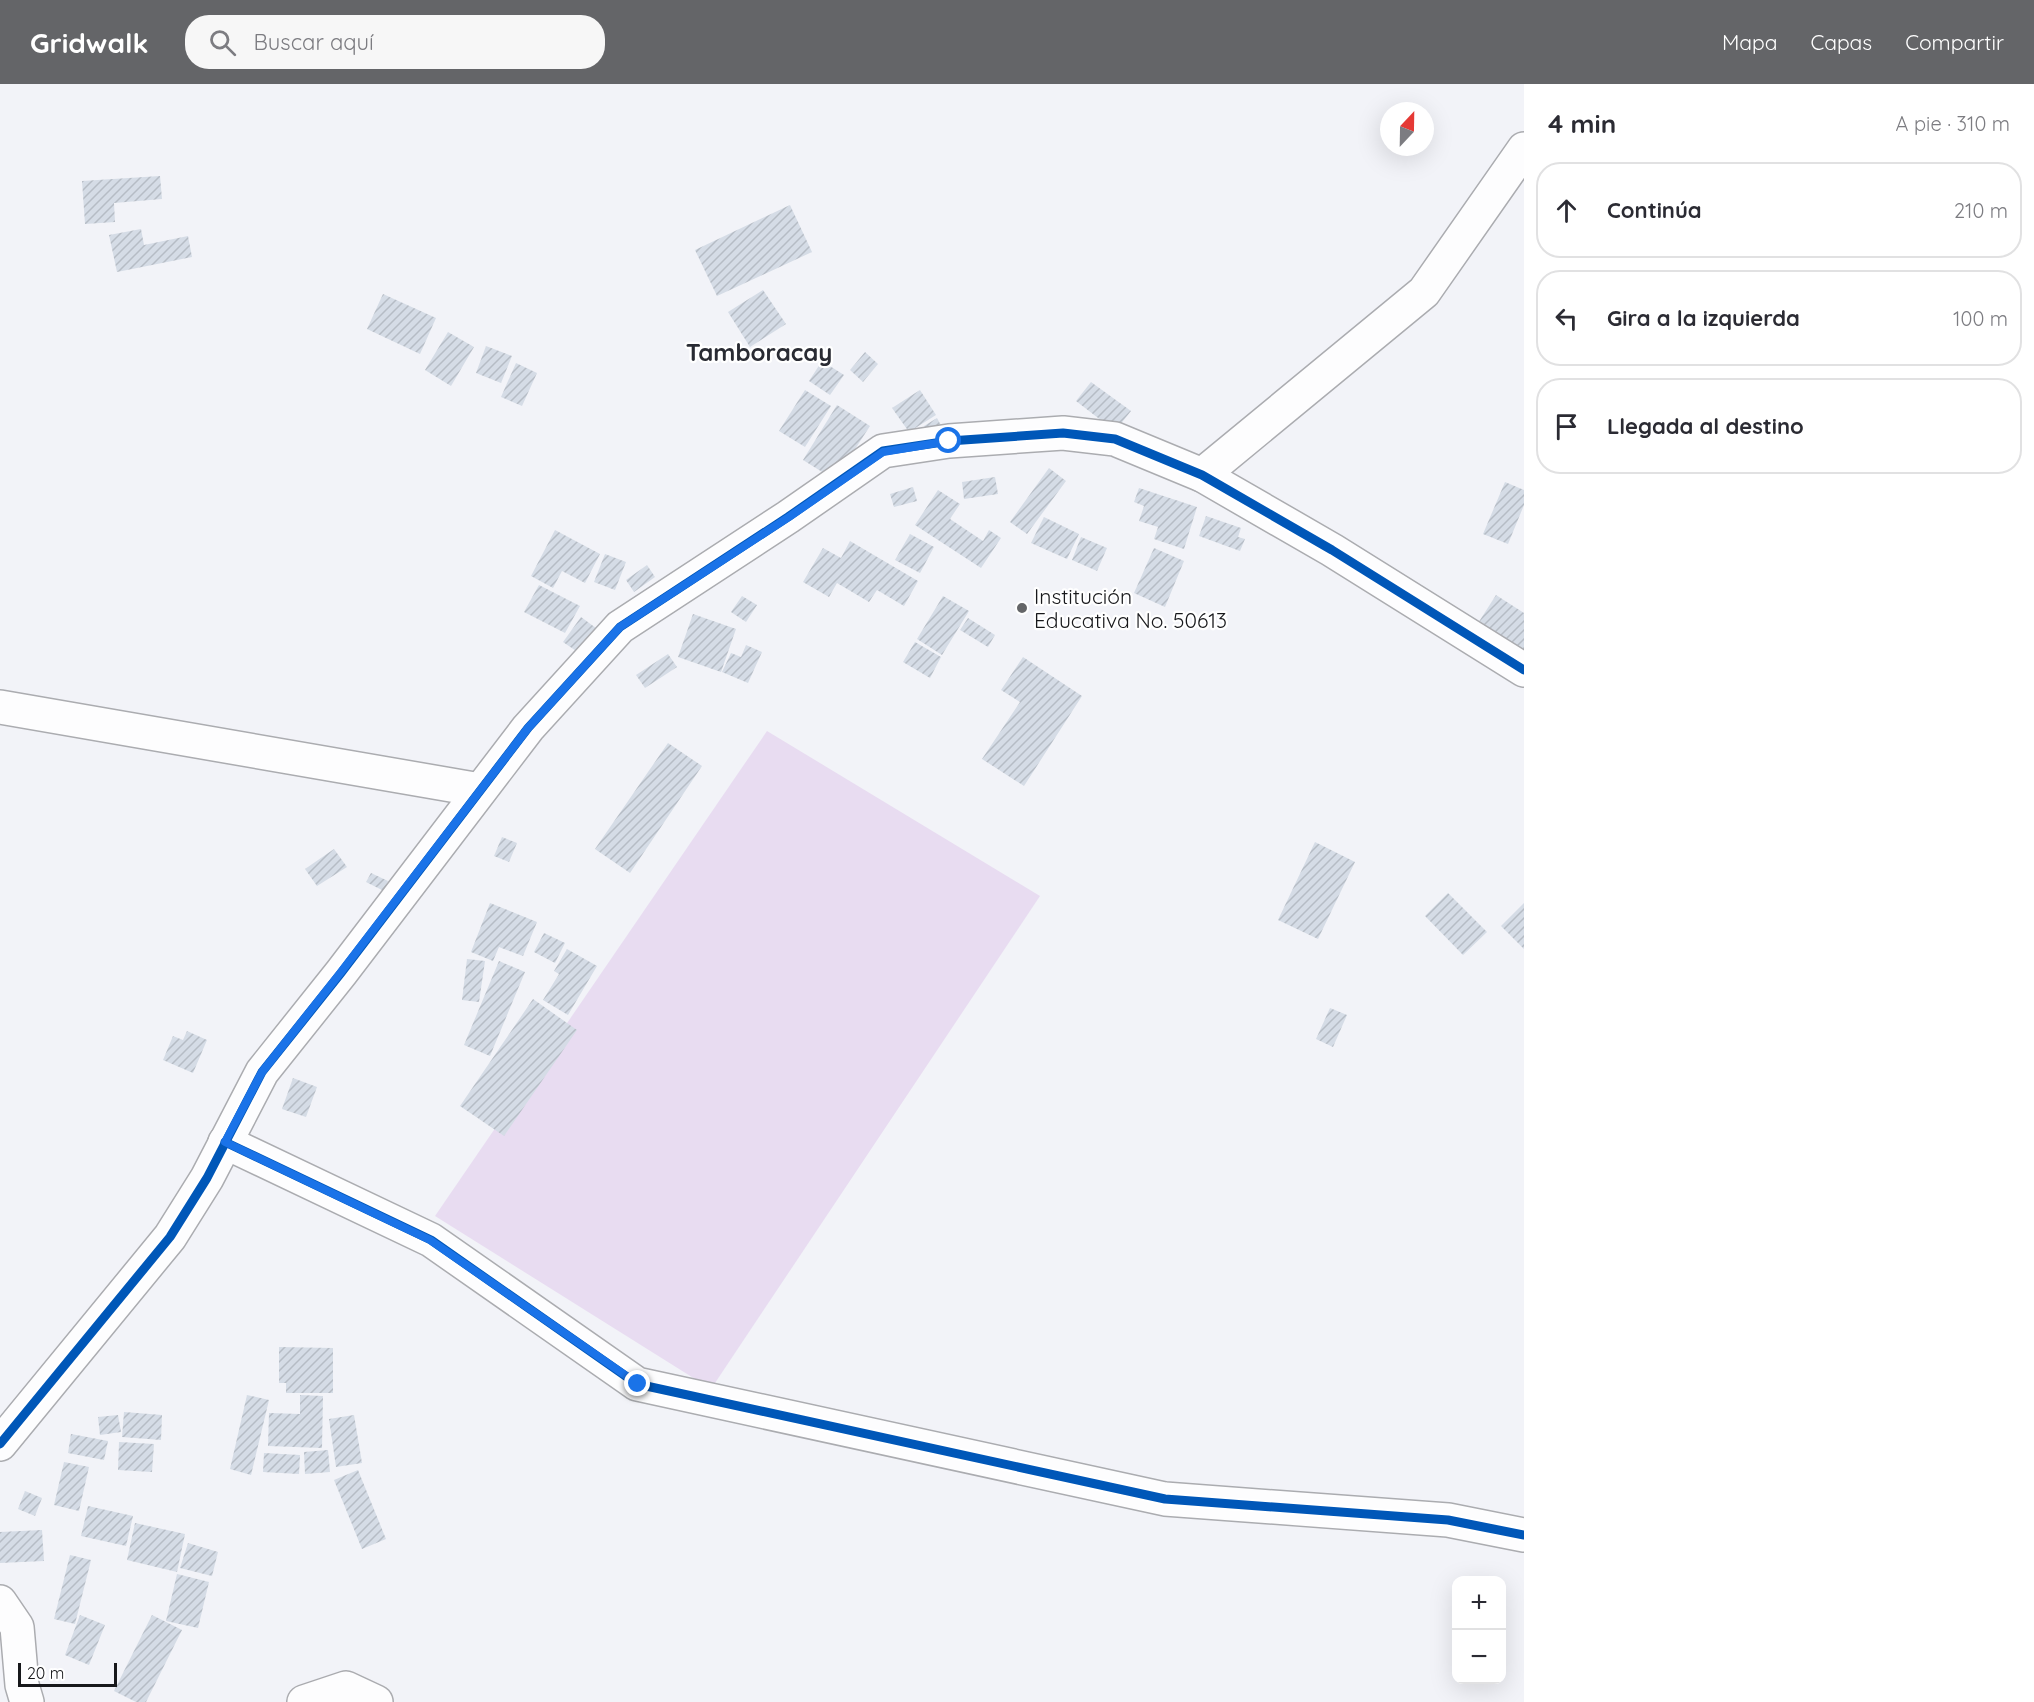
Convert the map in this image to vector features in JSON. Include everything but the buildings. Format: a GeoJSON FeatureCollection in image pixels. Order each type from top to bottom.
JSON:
{"type":"FeatureCollection","features":[{"type":"Feature","properties":{"kind":"street"},"geometry":{"type":"LineString","coordinates":[[1202,475],[1424,292],[1524,149]]}},
{"type":"Feature","properties":{"kind":"street"},"geometry":{"type":"LineString","coordinates":[[0,1444],[170,1237],[207,1178],[262,1072],[528,728],[620,627],[789,517],[883,452],[949,441],[1063,433],[1115,439],[1202,475],[1332,550],[1524,670]]}},
{"type":"Feature","properties":{"kind":"street"},"geometry":{"type":"LineString","coordinates":[[0,707],[480,790]]}},
{"type":"Feature","properties":{"kind":"street"},"geometry":{"type":"LineString","coordinates":[[225,1142],[430,1240],[638,1384],[1165,1499],[1448,1520],[1524,1535]]}},
{"type":"Feature","properties":{"kind":"street"},"geometry":{"type":"LineString","coordinates":[[0,1602],[17,1627],[22,1684],[27,1702]]}},
{"type":"Feature","properties":{"kind":"street"},"geometry":{"type":"LineString","coordinates":[[304,1702],[346,1688],[376,1702]]}},
{"type":"Feature","properties":{"kind":"shaded area"},"geometry":{"type":"Polygon","coordinates":[[[767,731],[1040,896],[711,1389],[435,1216],[767,731]]]}},
{"type":"Feature","properties":{"kind":"cycle path"},"geometry":{"type":"LineString","coordinates":[[0,1444],[170,1237],[207,1178],[262,1072],[341,973],[528,728],[620,627],[788,517],[883,451],[949,441],[1063,433],[1115,439],[1202,475],[1332,550],[1524,670]]}},
{"type":"Feature","properties":{"kind":"cycle path"},"geometry":{"type":"LineString","coordinates":[[225,1142],[431,1240],[637,1384],[1165,1499],[1448,1520],[1524,1535]]}},
{"type":"Feature","properties":{"kind":"place","name":"Institución Educativa No. 50613"},"geometry":{"type":"Point","coordinates":[1022,608]}},
{"type":"Feature","properties":{"kind":"district","name":"Tamboracay"},"geometry":{"type":"Point","coordinates":[759,352]}},
{"type":"Feature","properties":{"kind":"route"},"geometry":{"type":"LineString","coordinates":[[638,1384],[430,1240],[225,1142],[262,1072],[528,728],[620,627],[789,517],[883,452],[949,441]]}}]}
